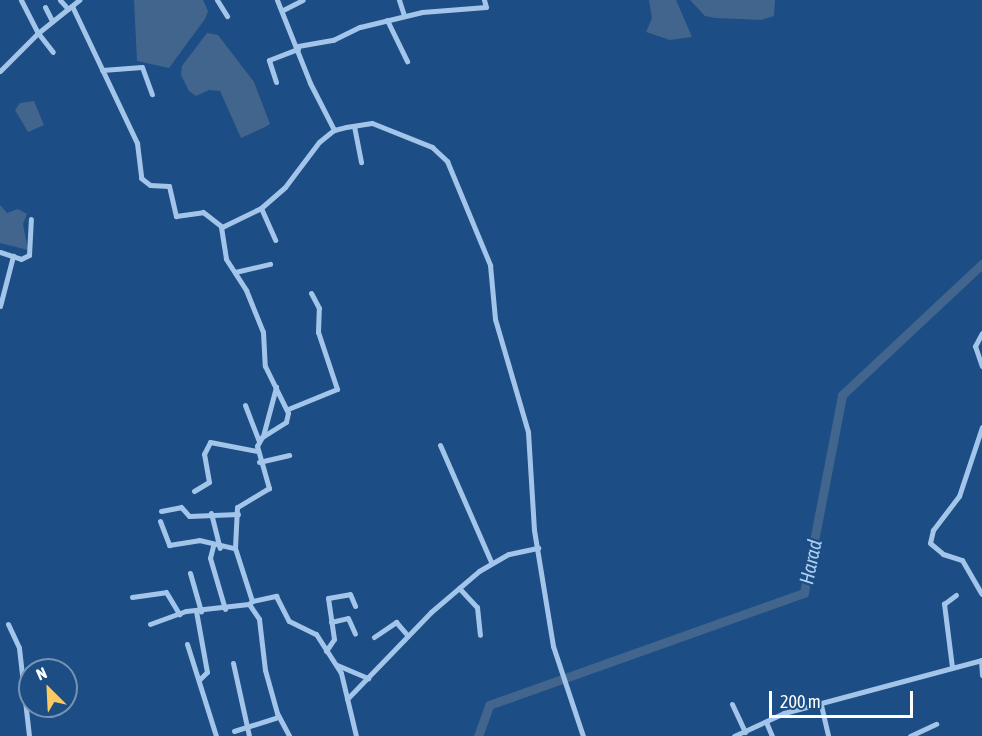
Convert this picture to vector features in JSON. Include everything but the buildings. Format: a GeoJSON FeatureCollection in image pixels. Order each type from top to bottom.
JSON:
{"type":"FeatureCollection","features":[{"type":"Feature","properties":{"kind":"street"},"geometry":{"type":"LineString","coordinates":[[21,0],[38,33],[53,52]]}},
{"type":"Feature","properties":{"kind":"street"},"geometry":{"type":"LineString","coordinates":[[60,0],[70,8],[137,143],[144,183],[169,186],[176,216],[203,212],[220,227],[226,259],[235,272],[262,332],[265,366],[288,409],[286,422],[260,439]]}},
{"type":"Feature","properties":{"kind":"street"},"geometry":{"type":"LineString","coordinates":[[1,68],[38,33],[79,0]]}},
{"type":"Feature","properties":{"kind":"street"},"geometry":{"type":"LineString","coordinates":[[217,0],[227,15]]}},
{"type":"Feature","properties":{"kind":"street"},"geometry":{"type":"LineString","coordinates":[[277,0],[298,47],[310,83],[334,130]]}},
{"type":"Feature","properties":{"kind":"street"},"geometry":{"type":"LineString","coordinates":[[283,10],[303,0]]}},
{"type":"Feature","properties":{"kind":"street"},"geometry":{"type":"LineString","coordinates":[[399,0],[404,15]]}},
{"type":"Feature","properties":{"kind":"street"},"geometry":{"type":"LineString","coordinates":[[276,82],[269,60],[298,47],[333,40],[360,27],[404,15],[486,7],[484,0]]}},
{"type":"Feature","properties":{"kind":"street"},"geometry":{"type":"LineString","coordinates":[[45,7],[52,21]]}},
{"type":"Feature","properties":{"kind":"street"},"geometry":{"type":"LineString","coordinates":[[387,20],[407,61]]}},
{"type":"Feature","properties":{"kind":"street"},"geometry":{"type":"LineString","coordinates":[[102,69],[142,66],[152,94]]}},
{"type":"Feature","properties":{"kind":"street"},"geometry":{"type":"LineString","coordinates":[[220,227],[261,208],[275,198],[307,155],[334,130],[372,123],[432,147],[452,170],[460,200],[490,265],[495,319],[524,411],[538,548],[553,646],[583,736]]}},
{"type":"Feature","properties":{"kind":"street"},"geometry":{"type":"LineString","coordinates":[[354,126],[361,162]]}},
{"type":"Feature","properties":{"kind":"street"},"geometry":{"type":"LineString","coordinates":[[261,208],[275,240]]}},
{"type":"Feature","properties":{"kind":"street"},"geometry":{"type":"LineString","coordinates":[[0,252],[21,259],[30,252],[31,219]]}},
{"type":"Feature","properties":{"kind":"street"},"geometry":{"type":"LineString","coordinates":[[0,306],[12,256]]}},
{"type":"Feature","properties":{"kind":"street"},"geometry":{"type":"LineString","coordinates":[[235,272],[270,264]]}},
{"type":"Feature","properties":{"kind":"street"},"geometry":{"type":"LineString","coordinates":[[288,409],[337,390],[318,332],[319,308],[311,293]]}},
{"type":"Feature","properties":{"kind":"street"},"geometry":{"type":"LineString","coordinates":[[982,333],[975,346],[982,366]]}},
{"type":"Feature","properties":{"kind":"street"},"geometry":{"type":"LineString","coordinates":[[276,387],[257,451],[269,488],[238,505],[235,548],[250,603],[259,619],[265,670],[278,717],[289,736]]}},
{"type":"Feature","properties":{"kind":"street"},"geometry":{"type":"LineString","coordinates":[[245,405],[260,439]]}},
{"type":"Feature","properties":{"kind":"street"},"geometry":{"type":"LineString","coordinates":[[982,427],[959,496],[930,537],[932,547],[965,563],[982,594]]}},
{"type":"Feature","properties":{"kind":"street"},"geometry":{"type":"LineString","coordinates":[[194,491],[209,482],[204,454],[210,442],[257,451]]}},
{"type":"Feature","properties":{"kind":"street"},"geometry":{"type":"LineString","coordinates":[[440,445],[491,562]]}},
{"type":"Feature","properties":{"kind":"street"},"geometry":{"type":"LineString","coordinates":[[260,462],[289,455]]}},
{"type":"Feature","properties":{"kind":"street"},"geometry":{"type":"LineString","coordinates":[[161,511],[181,507],[189,516],[211,513],[238,514]]}},
{"type":"Feature","properties":{"kind":"street"},"geometry":{"type":"LineString","coordinates":[[211,513],[220,548]]}},
{"type":"Feature","properties":{"kind":"street"},"geometry":{"type":"LineString","coordinates":[[160,521],[169,545],[199,540],[220,548],[235,548]]}},
{"type":"Feature","properties":{"kind":"street"},"geometry":{"type":"LineString","coordinates":[[213,546],[210,558],[225,609]]}},
{"type":"Feature","properties":{"kind":"street"},"geometry":{"type":"LineString","coordinates":[[346,699],[408,636],[459,588],[491,562],[509,554],[538,548]]}},
{"type":"Feature","properties":{"kind":"street"},"geometry":{"type":"LineString","coordinates":[[190,573],[199,611],[207,672],[200,679]]}},
{"type":"Feature","properties":{"kind":"street"},"geometry":{"type":"LineString","coordinates":[[459,588],[477,607],[480,635]]}},
{"type":"Feature","properties":{"kind":"street"},"geometry":{"type":"LineString","coordinates":[[132,597],[166,592],[179,614]]}},
{"type":"Feature","properties":{"kind":"street"},"geometry":{"type":"LineString","coordinates":[[326,651],[334,639],[330,596],[350,594],[355,606]]}},
{"type":"Feature","properties":{"kind":"street"},"geometry":{"type":"LineString","coordinates":[[952,667],[944,604],[956,595]]}},
{"type":"Feature","properties":{"kind":"street"},"geometry":{"type":"LineString","coordinates":[[150,624],[179,614],[225,609],[276,596],[286,618],[316,634],[335,663],[355,736]]}},
{"type":"Feature","properties":{"kind":"street"},"geometry":{"type":"LineString","coordinates":[[331,622],[348,618],[355,634]]}},
{"type":"Feature","properties":{"kind":"street"},"geometry":{"type":"LineString","coordinates":[[374,637],[396,622],[408,636]]}},
{"type":"Feature","properties":{"kind":"street"},"geometry":{"type":"LineString","coordinates":[[8,624],[19,648],[29,736]]}},
{"type":"Feature","properties":{"kind":"street"},"geometry":{"type":"LineString","coordinates":[[187,644],[200,679],[216,736]]}},
{"type":"Feature","properties":{"kind":"street"},"geometry":{"type":"LineString","coordinates":[[734,736],[766,722],[821,705],[981,660],[982,675]]}},
{"type":"Feature","properties":{"kind":"street"},"geometry":{"type":"LineString","coordinates":[[233,663],[249,736]]}},
{"type":"Feature","properties":{"kind":"street"},"geometry":{"type":"LineString","coordinates":[[335,663],[368,678]]}},
{"type":"Feature","properties":{"kind":"street"},"geometry":{"type":"LineString","coordinates":[[880,688],[883,696]]}},
{"type":"Feature","properties":{"kind":"street"},"geometry":{"type":"LineString","coordinates":[[732,704],[745,732]]}},
{"type":"Feature","properties":{"kind":"street"},"geometry":{"type":"LineString","coordinates":[[821,705],[828,736]]}},
{"type":"Feature","properties":{"kind":"street"},"geometry":{"type":"LineString","coordinates":[[234,731],[278,717]]}},
{"type":"Feature","properties":{"kind":"street"},"geometry":{"type":"LineString","coordinates":[[766,722],[772,736]]}},
{"type":"Feature","properties":{"kind":"street"},"geometry":{"type":"LineString","coordinates":[[910,736],[936,724]]}},
{"type":"Feature","properties":{"kind":"water"},"geometry":{"type":"Polygon","coordinates":[[[134,0],[203,0],[208,11],[205,19],[169,68],[137,61],[134,0]]]}},
{"type":"Feature","properties":{"kind":"water"},"geometry":{"type":"Polygon","coordinates":[[[649,0],[676,0],[692,37],[670,40],[646,32],[652,18],[649,0]]]}},
{"type":"Feature","properties":{"kind":"water"},"geometry":{"type":"Polygon","coordinates":[[[690,0],[775,0],[774,16],[761,20],[705,16],[690,0]]]}},
{"type":"Feature","properties":{"kind":"water"},"geometry":{"type":"Polygon","coordinates":[[[207,33],[218,35],[254,82],[270,124],[241,138],[220,91],[209,90],[196,96],[189,91],[181,75],[182,66],[207,33]]]}},
{"type":"Feature","properties":{"kind":"water"},"geometry":{"type":"Polygon","coordinates":[[[34,101],[44,125],[28,132],[15,110],[20,103],[34,101]]]}},
{"type":"Feature","properties":{"kind":"water"},"geometry":{"type":"Polygon","coordinates":[[[0,205],[7,213],[18,209],[27,214],[23,224],[28,250],[0,243],[0,205]]]}},
{"type":"Feature","properties":{"kind":"waterway","name":"Harad"},"geometry":{"type":"LineString","coordinates":[[478,736],[489,705],[804,593],[842,395],[982,264]]}}]}
